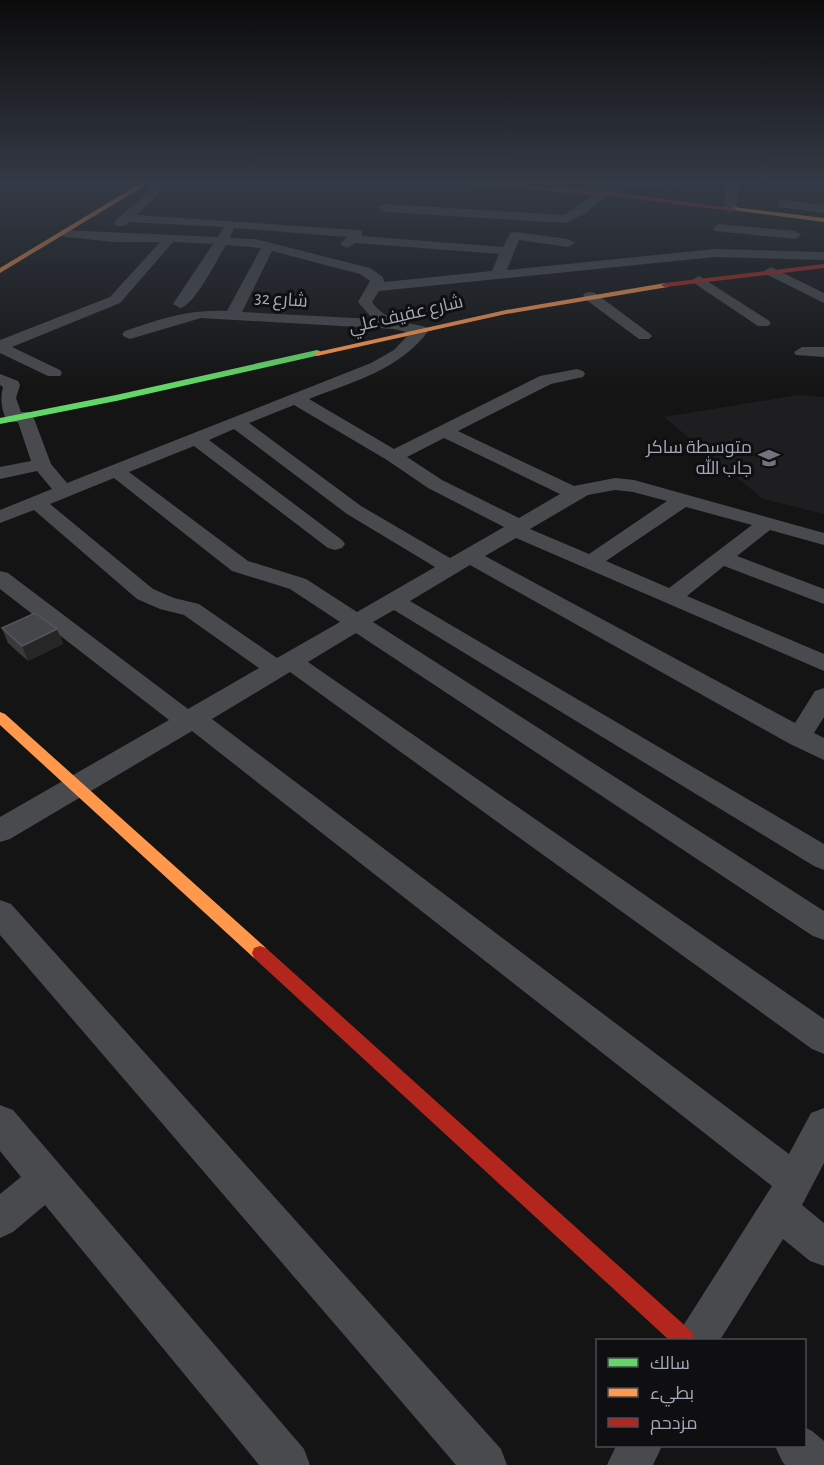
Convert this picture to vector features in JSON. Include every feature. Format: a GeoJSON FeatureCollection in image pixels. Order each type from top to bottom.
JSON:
{"type":"FeatureCollection","features":[{"type":"Feature","properties":{"kind":"street"},"geometry":{"type":"LineString","coordinates":[[0,272],[35,251]]}},
{"type":"Feature","properties":{"kind":"street"},"geometry":{"type":"LineString","coordinates":[[0,346],[115,300],[158,251]]}},
{"type":"Feature","properties":{"kind":"street"},"geometry":{"type":"LineString","coordinates":[[180,304],[216,251]]}},
{"type":"Feature","properties":{"kind":"street"},"geometry":{"type":"LineString","coordinates":[[232,316],[266,251]]}},
{"type":"Feature","properties":{"kind":"street"},"geometry":{"type":"LineString","coordinates":[[286,251],[366,272],[378,280],[366,302],[371,313],[396,325],[422,330]]}},
{"type":"Feature","properties":{"kind":"street"},"geometry":{"type":"LineString","coordinates":[[330,262],[340,251]]}},
{"type":"Feature","properties":{"kind":"street"},"geometry":{"type":"LineString","coordinates":[[415,283],[432,251]]}},
{"type":"Feature","properties":{"kind":"street"},"geometry":{"type":"LineString","coordinates":[[498,275],[507,251]]}},
{"type":"Feature","properties":{"kind":"street"},"geometry":{"type":"LineString","coordinates":[[374,287],[715,253],[824,256]]}},
{"type":"Feature","properties":{"kind":"street","name":"شارع عفيف علي"},"geometry":{"type":"LineString","coordinates":[[13,418],[128,396],[422,330],[590,296],[699,280],[824,266]]}},
{"type":"Feature","properties":{"kind":"street"},"geometry":{"type":"LineString","coordinates":[[771,271],[824,300]]}},
{"type":"Feature","properties":{"kind":"street"},"geometry":{"type":"LineString","coordinates":[[699,280],[763,323]]}},
{"type":"Feature","properties":{"kind":"street"},"geometry":{"type":"LineString","coordinates":[[590,296],[644,336]]}},
{"type":"Feature","properties":{"kind":"street","name":"شارع 32"},"geometry":{"type":"LineString","coordinates":[[130,334],[169,321],[201,314],[396,325]]}},
{"type":"Feature","properties":{"kind":"street"},"geometry":{"type":"LineString","coordinates":[[0,517],[377,366],[400,353],[422,330]]}},
{"type":"Feature","properties":{"kind":"street"},"geometry":{"type":"LineString","coordinates":[[0,346],[54,373]]}},
{"type":"Feature","properties":{"kind":"street"},"geometry":{"type":"LineString","coordinates":[[802,352],[824,352]]}},
{"type":"Feature","properties":{"kind":"street"},"geometry":{"type":"LineString","coordinates":[[394,456],[546,380],[577,374]]}},
{"type":"Feature","properties":{"kind":"street"},"geometry":{"type":"LineString","coordinates":[[0,379],[12,386],[8,399],[13,418],[42,465],[64,492]]}},
{"type":"Feature","properties":{"kind":"street"},"geometry":{"type":"LineString","coordinates":[[296,399],[394,456],[435,484],[517,529],[824,663]]}},
{"type":"Feature","properties":{"kind":"street"},"geometry":{"type":"LineString","coordinates":[[237,423],[354,510],[460,562],[824,750]]}},
{"type":"Feature","properties":{"kind":"street"},"geometry":{"type":"LineString","coordinates":[[444,431],[575,494]]}},
{"type":"Feature","properties":{"kind":"street"},"geometry":{"type":"LineString","coordinates":[[197,439],[335,544]]}},
{"type":"Feature","properties":{"kind":"street"},"geometry":{"type":"LineString","coordinates":[[0,473],[42,465]]}},
{"type":"Feature","properties":{"kind":"street"},"geometry":{"type":"LineString","coordinates":[[116,471],[240,566],[298,584],[824,927]]}},
{"type":"Feature","properties":{"kind":"street"},"geometry":{"type":"LineString","coordinates":[[0,831],[582,490],[615,484],[634,486],[824,538]]}},
{"type":"Feature","properties":{"kind":"street"},"geometry":{"type":"LineString","coordinates":[[591,562],[684,500]]}},
{"type":"Feature","properties":{"kind":"street"},"geometry":{"type":"LineString","coordinates":[[37,503],[145,594],[168,604],[191,609],[283,665],[824,1038]]}},
{"type":"Feature","properties":{"kind":"street"},"geometry":{"type":"LineString","coordinates":[[671,597],[767,523]]}},
{"type":"Feature","properties":{"kind":"street"},"geometry":{"type":"LineString","coordinates":[[722,558],[824,597]]}},
{"type":"Feature","properties":{"kind":"street"},"geometry":{"type":"LineString","coordinates":[[0,578],[190,720],[787,1196],[824,1247]]}},
{"type":"Feature","properties":{"kind":"street"},"geometry":{"type":"LineString","coordinates":[[394,601],[824,858]]}},
{"type":"Feature","properties":{"kind":"street"},"geometry":{"type":"LineString","coordinates":[[799,737],[824,697]]}},
{"type":"Feature","properties":{"kind":"street"},"geometry":{"type":"LineString","coordinates":[[0,717],[682,1339]]}},
{"type":"Feature","properties":{"kind":"street"},"geometry":{"type":"LineString","coordinates":[[0,913],[485,1465]]}},
{"type":"Feature","properties":{"kind":"street"},"geometry":{"type":"LineString","coordinates":[[0,1123],[288,1465]]}},
{"type":"Feature","properties":{"kind":"street"},"geometry":{"type":"LineString","coordinates":[[698,1339],[787,1196],[824,1126]]}},
{"type":"Feature","properties":{"kind":"street"},"geometry":{"type":"LineString","coordinates":[[0,1219],[47,1179]]}},
{"type":"Feature","properties":{"kind":"street"},"geometry":{"type":"LineString","coordinates":[[629,1465],[639,1447]]}},
{"type":"Feature","properties":{"kind":"street"},"geometry":{"type":"LineString","coordinates":[[798,1447],[818,1465]]}},
{"type":"Feature","properties":{"kind":"shaded area","name":"متوسطة ساكر جاب الله"},"geometry":{"type":"Polygon","coordinates":[[[798,395],[824,397],[824,514],[763,499],[664,417],[798,395]]]}},
{"type":"Feature","properties":{"kind":"building"},"geometry":{"type":"Polygon","coordinates":[[[35,613],[57,629],[22,646],[2,628],[35,613]]]}},
{"type":"Feature","properties":{"kind":"traffic: fast"},"geometry":{"type":"LineString","coordinates":[[0,421],[116,398],[317,353]]}},
{"type":"Feature","properties":{"kind":"traffic: slow"},"geometry":{"type":"LineString","coordinates":[[0,271],[33,251]]}},
{"type":"Feature","properties":{"kind":"traffic: slow"},"geometry":{"type":"LineString","coordinates":[[317,353],[506,312],[665,285]]}},
{"type":"Feature","properties":{"kind":"traffic: slow"},"geometry":{"type":"LineString","coordinates":[[0,717],[260,953]]}},
{"type":"Feature","properties":{"kind":"traffic: jam"},"geometry":{"type":"LineString","coordinates":[[665,285],[824,266]]}},
{"type":"Feature","properties":{"kind":"traffic: jam"},"geometry":{"type":"LineString","coordinates":[[260,953],[683,1339]]}},
{"type":"Feature","properties":{"kind":"place","name":"متوسطة ساكر جاب الله"},"geometry":{"type":"Point","coordinates":[769,458]}}]}
